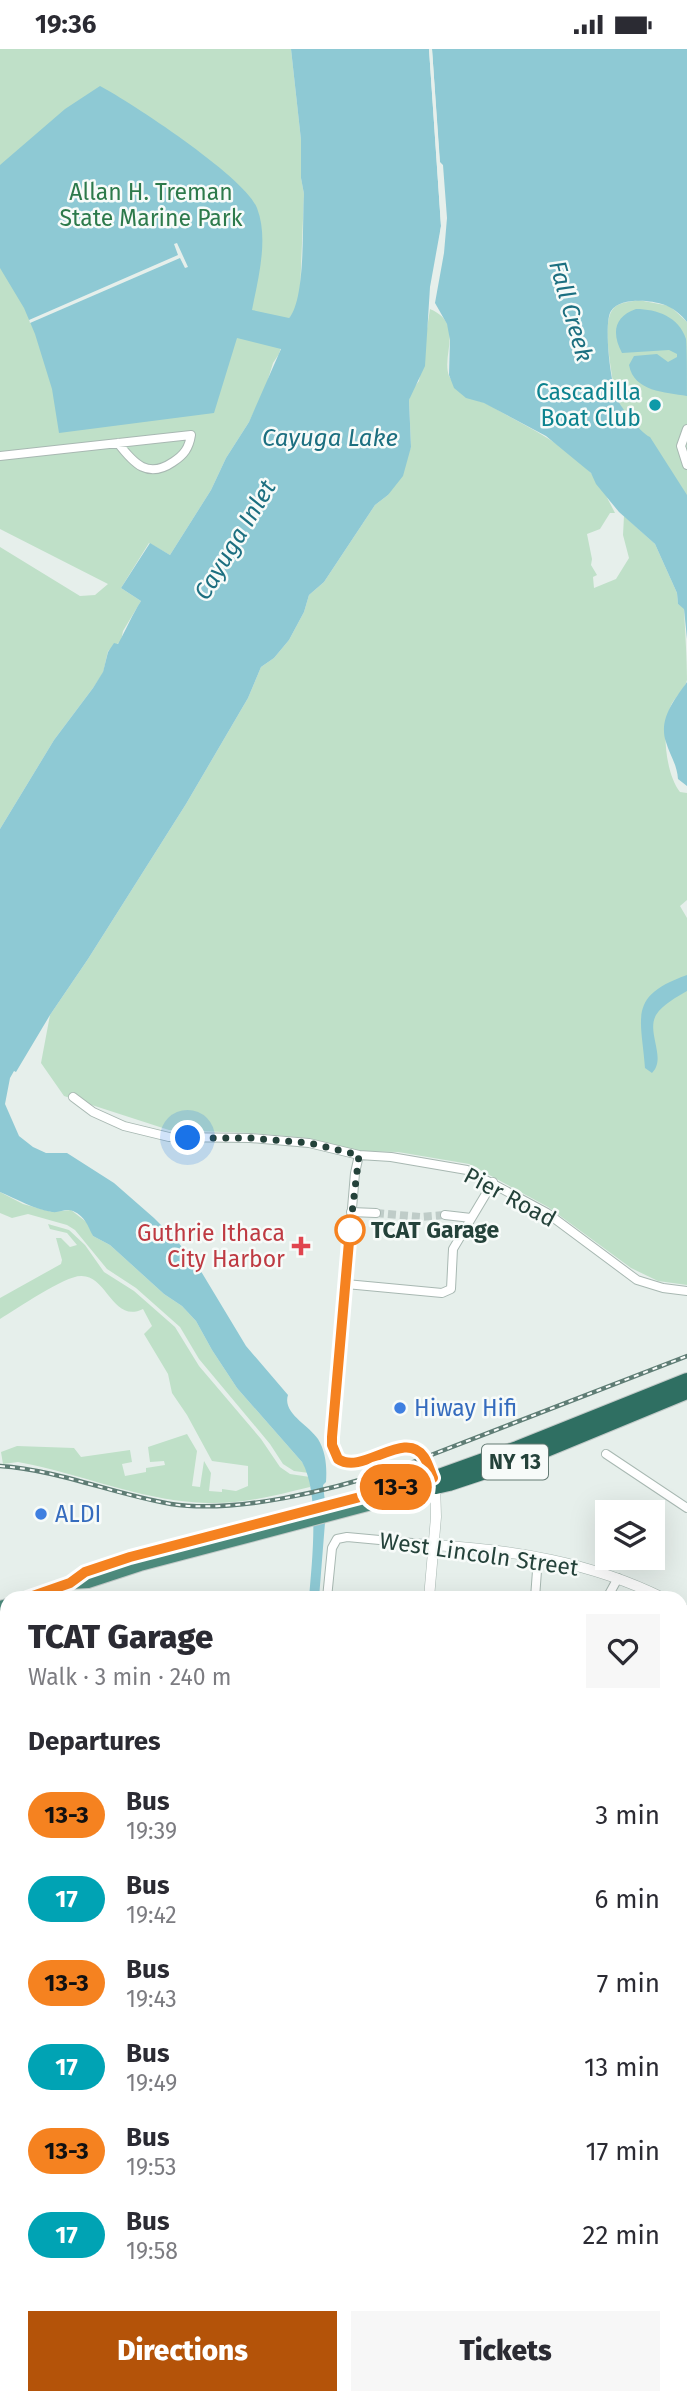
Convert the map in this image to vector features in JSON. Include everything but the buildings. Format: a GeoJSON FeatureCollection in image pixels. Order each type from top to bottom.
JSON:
{"type":"FeatureCollection","features":[{"type":"Feature","properties":{"kind":"highway","name":"NY 13"},"geometry":{"type":"LineString","coordinates":[[47,1591],[70,1583],[88,1582],[287,1522],[434,1482],[586,1418],[687,1380]]}},
{"type":"Feature","properties":{"kind":"highway","name":"NY 13"},"geometry":{"type":"LineString","coordinates":[[434,1482],[461,1481],[522,1460],[687,1392]]}},
{"type":"Feature","properties":{"kind":"street"},"geometry":{"type":"LineString","coordinates":[[687,429],[681,446],[687,465]]}},
{"type":"Feature","properties":{"kind":"street"},"geometry":{"type":"LineString","coordinates":[[0,456],[118,443],[146,440],[191,435],[190,447],[180,458],[163,469],[156,470],[140,467],[118,443]]}},
{"type":"Feature","properties":{"kind":"street","name":"Pier Road"},"geometry":{"type":"LineString","coordinates":[[73,1097],[93,1112],[124,1126],[169,1137],[298,1142],[359,1155],[391,1157],[463,1169],[493,1182],[547,1213],[637,1279],[663,1288],[687,1291]]}},
{"type":"Feature","properties":{"kind":"street"},"geometry":{"type":"LineString","coordinates":[[359,1155],[351,1212],[332,1437],[334,1453],[338,1459],[352,1465],[396,1449],[411,1449],[424,1457],[434,1482],[434,1545],[430,1591]]}},
{"type":"Feature","properties":{"kind":"street"},"geometry":{"type":"LineString","coordinates":[[346,1284],[442,1293],[451,1289],[453,1249],[493,1182]]}},
{"type":"Feature","properties":{"kind":"street"},"geometry":{"type":"LineString","coordinates":[[351,1212],[376,1213]]}},
{"type":"Feature","properties":{"kind":"street"},"geometry":{"type":"LineString","coordinates":[[445,1215],[471,1219]]}},
{"type":"Feature","properties":{"kind":"street"},"geometry":{"type":"LineString","coordinates":[[606,1454],[687,1509]]}},
{"type":"Feature","properties":{"kind":"street","name":"West Lincoln Street"},"geometry":{"type":"LineString","coordinates":[[328,1591],[333,1543],[342,1537],[538,1557],[579,1565],[647,1591]]}},
{"type":"Feature","properties":{"kind":"street"},"geometry":{"type":"LineString","coordinates":[[536,1591],[538,1557]]}},
{"type":"Feature","properties":{"kind":"street"},"geometry":{"type":"LineString","coordinates":[[611,1591],[618,1578]]}},
{"type":"Feature","properties":{"kind":"green space","name":"Allan H. Treman State Marine Park"},"geometry":{"type":"Polygon","coordinates":[[[0,49],[291,49],[304,194],[300,293],[265,389],[211,490],[170,555],[149,543],[121,588],[141,601],[123,631],[121,641],[108,651],[103,673],[54,740],[0,829],[0,547],[80,596],[95,595],[108,584],[0,529],[0,49]]]}},
{"type":"Feature","properties":{"kind":"green space"},"geometry":{"type":"Polygon","coordinates":[[[638,300],[670,306],[687,322],[687,549],[579,412],[613,383],[607,330],[611,312],[618,305],[638,300]]]}},
{"type":"Feature","properties":{"kind":"green space"},"geometry":{"type":"Polygon","coordinates":[[[430,309],[441,315],[447,323],[450,340],[447,367],[449,376],[463,393],[556,443],[590,472],[604,491],[615,513],[610,513],[600,529],[587,534],[591,565],[597,575],[593,577],[594,588],[616,579],[629,558],[623,535],[624,516],[655,544],[677,593],[678,604],[684,608],[687,680],[667,717],[666,751],[675,784],[680,792],[687,793],[687,900],[680,906],[687,918],[687,1285],[658,1281],[631,1268],[548,1207],[469,1164],[398,1152],[357,1151],[308,1138],[169,1130],[64,1096],[41,1063],[50,1015],[186,804],[248,698],[261,667],[274,658],[289,640],[304,612],[309,595],[324,582],[375,505],[388,495],[411,447],[409,400],[419,381],[430,309]]]}},
{"type":"Feature","properties":{"kind":"green space"},"geometry":{"type":"Polygon","coordinates":[[[0,1192],[23,1204],[52,1212],[71,1210],[89,1224],[93,1236],[110,1245],[164,1294],[182,1306],[196,1321],[237,1388],[309,1473],[294,1471],[283,1464],[270,1444],[199,1359],[180,1327],[136,1288],[107,1269],[75,1230],[67,1225],[28,1214],[12,1218],[0,1213],[0,1192]]]}},
{"type":"Feature","properties":{"kind":"green space"},"geometry":{"type":"Polygon","coordinates":[[[48,1224],[69,1230],[85,1245],[104,1272],[134,1291],[175,1327],[199,1366],[261,1439],[280,1467],[290,1474],[310,1477],[310,1487],[234,1502],[186,1502],[142,1494],[33,1465],[18,1462],[3,1464],[1,1452],[17,1446],[74,1448],[81,1457],[130,1450],[132,1462],[122,1464],[125,1476],[146,1472],[146,1468],[165,1465],[164,1461],[150,1462],[148,1447],[187,1434],[197,1451],[192,1486],[200,1487],[204,1461],[211,1473],[209,1491],[236,1491],[248,1486],[248,1466],[212,1461],[172,1393],[168,1374],[144,1334],[152,1326],[143,1309],[133,1312],[124,1310],[97,1283],[81,1276],[52,1287],[0,1319],[0,1298],[61,1264],[56,1238],[61,1238],[70,1247],[77,1245],[67,1233],[50,1229],[48,1224]]]}},
{"type":"Feature","properties":{"kind":"water","name":"Cayuga Lake"},"geometry":{"type":"Polygon","coordinates":[[[291,49],[429,49],[441,226],[430,287],[425,366],[409,400],[411,447],[403,476],[388,495],[375,505],[324,582],[309,595],[304,612],[289,640],[274,658],[261,667],[248,698],[186,804],[16,1072],[14,1071],[5,1104],[19,1136],[46,1153],[67,1153],[114,1183],[177,1241],[199,1268],[246,1346],[288,1395],[287,1401],[292,1413],[318,1439],[324,1454],[326,1471],[326,1482],[323,1485],[326,1510],[320,1591],[310,1591],[313,1509],[308,1475],[302,1462],[237,1388],[196,1321],[110,1245],[93,1236],[86,1222],[77,1213],[70,1210],[45,1211],[0,1192],[0,829],[54,740],[103,672],[108,652],[114,643],[118,644],[141,601],[121,588],[150,543],[170,555],[249,422],[281,349],[237,338],[214,413],[59,433],[52,389],[35,334],[24,308],[0,268],[0,165],[65,109],[100,86],[186,142],[248,195],[257,208],[262,233],[261,259],[252,310],[289,318],[301,278],[304,194],[301,178],[301,140],[291,49]]]}},
{"type":"Feature","properties":{"kind":"water","name":"Cayuga Lake"},"geometry":{"type":"Polygon","coordinates":[[[432,49],[687,49],[687,322],[674,309],[664,305],[646,301],[622,303],[611,311],[608,341],[618,401],[637,426],[650,437],[687,495],[687,639],[684,609],[678,604],[677,593],[655,544],[619,512],[596,484],[591,473],[546,436],[484,403],[466,398],[454,388],[449,375],[450,340],[447,324],[435,303],[447,218],[432,49]]]}},
{"type":"Feature","properties":{"kind":"water"},"geometry":{"type":"Polygon","coordinates":[[[636,309],[666,316],[683,331],[686,339],[687,396],[660,392],[644,386],[632,374],[629,365],[634,356],[657,354],[668,362],[677,357],[677,354],[669,350],[622,353],[617,339],[617,327],[628,312],[636,309]]]}},
{"type":"Feature","properties":{"kind":"water"},"geometry":{"type":"Polygon","coordinates":[[[687,682],[687,786],[678,779],[664,734],[664,725],[669,710],[687,682]]]}},
{"type":"Feature","properties":{"kind":"water"},"geometry":{"type":"Polygon","coordinates":[[[687,975],[687,991],[666,1004],[656,1015],[653,1030],[658,1060],[652,1073],[645,1068],[642,1010],[655,991],[687,975]]]}},
{"type":"Feature","properties":{"kind":"pier"},"geometry":{"type":"Polygon","coordinates":[[[429,49],[432,49],[444,226],[433,310],[431,309],[441,226],[429,49]]]}},
{"type":"Feature","properties":{"kind":"pier"},"geometry":{"type":"Polygon","coordinates":[[[177,243],[188,267],[185,268],[180,258],[30,323],[29,320],[178,255],[174,244],[177,243]]]}},
{"type":"Feature","properties":{"kind":"tunnel"},"geometry":{"type":"LineString","coordinates":[[376,1213],[421,1217],[445,1215]]}},
{"type":"Feature","properties":{"kind":"railway"},"geometry":{"type":"LineString","coordinates":[[0,1466],[43,1472],[171,1504],[225,1506],[254,1503],[314,1492],[395,1469],[687,1356]]}},
{"type":"Feature","properties":{"kind":"bus line","name":"13-3"},"geometry":{"type":"LineString","coordinates":[[47,1591],[70,1583],[85,1572],[130,1557],[433,1478],[424,1457],[411,1449],[396,1449],[352,1465],[347,1465],[334,1453],[332,1437],[350,1230]]}},
{"type":"Feature","properties":{"kind":"place","name":"Cascadilla Boat Club"},"geometry":{"type":"Point","coordinates":[655,405]}},
{"type":"Feature","properties":{"kind":"place","name":"TCAT Garage"},"geometry":{"type":"Point","coordinates":[350,1230]}},
{"type":"Feature","properties":{"kind":"place","name":"Guthrie Ithaca City Harbor"},"geometry":{"type":"Point","coordinates":[301,1246]}},
{"type":"Feature","properties":{"kind":"place","name":"Hiway Hifi"},"geometry":{"type":"Point","coordinates":[400,1408]}},
{"type":"Feature","properties":{"kind":"place","name":"ALDI"},"geometry":{"type":"Point","coordinates":[41,1514]}},
{"type":"Feature","properties":{"kind":"route"},"geometry":{"type":"LineString","coordinates":[[188,1138],[250,1138],[309,1143],[359,1155],[350,1230]]}},
{"type":"Feature","properties":{"kind":"water label","name":"Fall Creek"},"geometry":{"type":"Point","coordinates":[571,311]}},
{"type":"Feature","properties":{"kind":"water label","name":"Cayuga Inlet"},"geometry":{"type":"Point","coordinates":[235,540]}}]}
